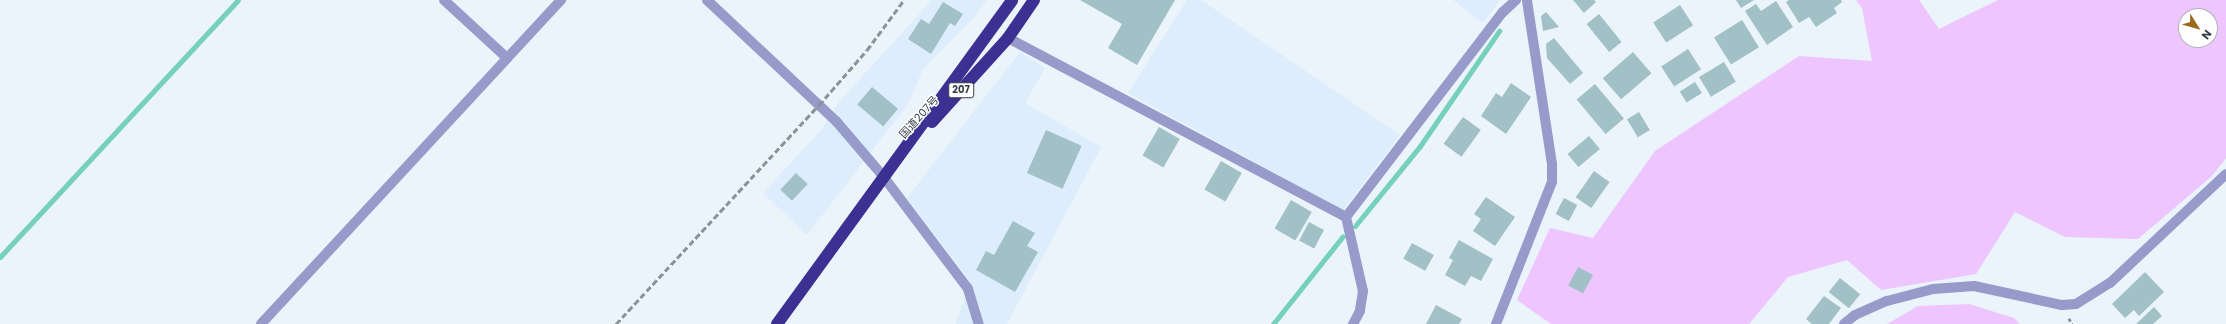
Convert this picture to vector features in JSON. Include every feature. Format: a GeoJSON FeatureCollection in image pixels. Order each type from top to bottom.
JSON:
{"type":"FeatureCollection","features":[{"type":"Feature","properties":{"kind":"highway","name":"国道207号"},"geometry":{"type":"LineString","coordinates":[[776,324],[883,176],[991,32],[1012,0]]}},
{"type":"Feature","properties":{"kind":"highway","name":"国道207号"},"geometry":{"type":"LineString","coordinates":[[883,176],[1008,38],[1034,0]]}},
{"type":"Feature","properties":{"kind":"street"},"geometry":{"type":"LineString","coordinates":[[444,0],[507,58]]}},
{"type":"Feature","properties":{"kind":"street"},"geometry":{"type":"LineString","coordinates":[[261,324],[561,0]]}},
{"type":"Feature","properties":{"kind":"street"},"geometry":{"type":"LineString","coordinates":[[708,0],[836,120],[883,176],[968,289],[979,324]]}},
{"type":"Feature","properties":{"kind":"street"},"geometry":{"type":"LineString","coordinates":[[1346,217],[1504,12],[1516,0]]}},
{"type":"Feature","properties":{"kind":"street"},"geometry":{"type":"LineString","coordinates":[[1496,324],[1552,182],[1552,164],[1527,0]]}},
{"type":"Feature","properties":{"kind":"street"},"geometry":{"type":"LineString","coordinates":[[1008,38],[1346,217],[1363,291],[1360,311],[1353,324]]}},
{"type":"Feature","properties":{"kind":"street"},"geometry":{"type":"LineString","coordinates":[[1844,324],[1855,315],[1887,301],[1933,289],[1974,286],[2062,305],[2076,304],[2110,283],[2226,174]]}},
{"type":"Feature","properties":{"kind":"shaded area"},"geometry":{"type":"Polygon","coordinates":[[[932,0],[987,0],[972,20],[923,69],[908,104],[807,235],[763,193],[821,130],[839,102],[932,0]]]}},
{"type":"Feature","properties":{"kind":"shaded area"},"geometry":{"type":"Polygon","coordinates":[[[1187,0],[1201,0],[1400,135],[1343,210],[1128,93],[1187,0]]]}},
{"type":"Feature","properties":{"kind":"shaded area"},"geometry":{"type":"Polygon","coordinates":[[[1453,0],[1500,0],[1483,23],[1453,0]]]}},
{"type":"Feature","properties":{"kind":"shaded area"},"geometry":{"type":"Polygon","coordinates":[[[1856,0],[1919,0],[1939,29],[1998,0],[2226,0],[2226,158],[2212,176],[2138,239],[2065,237],[2015,212],[1976,274],[1881,290],[1847,260],[1788,277],[1749,324],[1551,324],[1517,300],[1550,228],[1593,238],[1655,151],[1799,56],[1872,61],[1862,8],[1856,0]]]}},
{"type":"Feature","properties":{"kind":"shaded area"},"geometry":{"type":"Polygon","coordinates":[[[1020,52],[1045,68],[1025,103],[1101,147],[1007,324],[956,324],[970,281],[907,198],[1020,52]]]}},
{"type":"Feature","properties":{"kind":"shaded area"},"geometry":{"type":"Polygon","coordinates":[[[1969,304],[2014,318],[2020,324],[1887,324],[1918,306],[1969,304]]]}},
{"type":"Feature","properties":{"kind":"building"},"geometry":{"type":"Polygon","coordinates":[[[1080,0],[1175,0],[1137,65],[1108,48],[1122,24],[1080,0]]]}},
{"type":"Feature","properties":{"kind":"building"},"geometry":{"type":"Polygon","coordinates":[[[1573,0],[1594,0],[1596,2],[1584,13],[1573,0]]]}},
{"type":"Feature","properties":{"kind":"building"},"geometry":{"type":"Polygon","coordinates":[[[1736,0],[1754,0],[1741,8],[1736,0]]]}},
{"type":"Feature","properties":{"kind":"building"},"geometry":{"type":"Polygon","coordinates":[[[1789,0],[1841,0],[1842,2],[1834,8],[1837,13],[1816,27],[1809,17],[1799,23],[1786,2],[1789,0]]]}},
{"type":"Feature","properties":{"kind":"building"},"geometry":{"type":"Polygon","coordinates":[[[1776,1],[1793,27],[1767,45],[1745,11],[1756,4],[1761,11],[1776,1]]]}},
{"type":"Feature","properties":{"kind":"building"},"geometry":{"type":"Polygon","coordinates":[[[943,2],[963,14],[955,26],[950,23],[931,54],[908,39],[921,19],[929,24],[943,2]]]}},
{"type":"Feature","properties":{"kind":"building"},"geometry":{"type":"Polygon","coordinates":[[[1680,5],[1693,25],[1666,43],[1653,22],[1680,5]]]}},
{"type":"Feature","properties":{"kind":"building"},"geometry":{"type":"Polygon","coordinates":[[[1546,12],[1559,27],[1543,31],[1541,16],[1546,12]]]}},
{"type":"Feature","properties":{"kind":"building"},"geometry":{"type":"Polygon","coordinates":[[[1599,14],[1622,42],[1609,52],[1587,24],[1599,14]]]}},
{"type":"Feature","properties":{"kind":"building"},"geometry":{"type":"Polygon","coordinates":[[[1742,20],[1759,47],[1731,65],[1714,37],[1742,20]]]}},
{"type":"Feature","properties":{"kind":"building"},"geometry":{"type":"Polygon","coordinates":[[[1554,38],[1583,73],[1570,84],[1547,58],[1546,44],[1554,38]]]}},
{"type":"Feature","properties":{"kind":"building"},"geometry":{"type":"Polygon","coordinates":[[[1688,49],[1701,69],[1674,87],[1661,66],[1688,49]]]}},
{"type":"Feature","properties":{"kind":"building"},"geometry":{"type":"Polygon","coordinates":[[[1633,52],[1651,73],[1621,99],[1603,78],[1633,52]]]}},
{"type":"Feature","properties":{"kind":"building"},"geometry":{"type":"Polygon","coordinates":[[[1724,62],[1736,82],[1711,97],[1699,77],[1724,62]]]}},
{"type":"Feature","properties":{"kind":"building"},"geometry":{"type":"Polygon","coordinates":[[[1695,82],[1702,93],[1687,103],[1680,92],[1695,82]]]}},
{"type":"Feature","properties":{"kind":"building"},"geometry":{"type":"Polygon","coordinates":[[[1511,83],[1531,97],[1506,134],[1481,116],[1496,93],[1502,97],[1511,83]]]}},
{"type":"Feature","properties":{"kind":"building"},"geometry":{"type":"Polygon","coordinates":[[[1595,84],[1624,118],[1606,134],[1577,99],[1595,84]]]}},
{"type":"Feature","properties":{"kind":"building"},"geometry":{"type":"Polygon","coordinates":[[[872,87],[898,109],[883,126],[857,105],[872,87]]]}},
{"type":"Feature","properties":{"kind":"building"},"geometry":{"type":"Polygon","coordinates":[[[1639,112],[1650,130],[1638,137],[1627,119],[1639,112]]]}},
{"type":"Feature","properties":{"kind":"building"},"geometry":{"type":"Polygon","coordinates":[[[1463,117],[1481,130],[1461,157],[1444,144],[1463,117]]]}},
{"type":"Feature","properties":{"kind":"building"},"geometry":{"type":"Polygon","coordinates":[[[1159,127],[1180,139],[1163,168],[1142,156],[1159,127]]]}},
{"type":"Feature","properties":{"kind":"building"},"geometry":{"type":"Polygon","coordinates":[[[1046,130],[1082,146],[1063,189],[1027,173],[1046,130]]]}},
{"type":"Feature","properties":{"kind":"building"},"geometry":{"type":"Polygon","coordinates":[[[1589,136],[1600,149],[1578,167],[1568,154],[1589,136]]]}},
{"type":"Feature","properties":{"kind":"building"},"geometry":{"type":"Polygon","coordinates":[[[1221,161],[1242,173],[1225,202],[1204,190],[1221,161]]]}},
{"type":"Feature","properties":{"kind":"building"},"geometry":{"type":"Polygon","coordinates":[[[1594,171],[1610,182],[1591,208],[1576,197],[1594,171]]]}},
{"type":"Feature","properties":{"kind":"building"},"geometry":{"type":"Polygon","coordinates":[[[796,173],[808,184],[792,201],[780,190],[796,173]]]}},
{"type":"Feature","properties":{"kind":"building"},"geometry":{"type":"Polygon","coordinates":[[[1486,197],[1515,217],[1495,246],[1473,231],[1481,219],[1474,214],[1486,197]]]}},
{"type":"Feature","properties":{"kind":"building"},"geometry":{"type":"Polygon","coordinates":[[[1564,198],[1577,205],[1569,221],[1556,214],[1564,198]]]}},
{"type":"Feature","properties":{"kind":"building"},"geometry":{"type":"Polygon","coordinates":[[[1291,200],[1312,212],[1295,241],[1274,229],[1291,200]]]}},
{"type":"Feature","properties":{"kind":"building"},"geometry":{"type":"Polygon","coordinates":[[[1013,221],[1035,233],[1027,246],[1038,252],[1015,292],[976,270],[986,251],[994,255],[1013,221]]]}},
{"type":"Feature","properties":{"kind":"building"},"geometry":{"type":"Polygon","coordinates":[[[1309,222],[1324,230],[1314,249],[1299,241],[1309,222]]]}},
{"type":"Feature","properties":{"kind":"building"},"geometry":{"type":"Polygon","coordinates":[[[1459,240],[1493,259],[1481,281],[1471,276],[1465,286],[1445,275],[1453,260],[1449,258],[1459,240]]]}},
{"type":"Feature","properties":{"kind":"building"},"geometry":{"type":"Polygon","coordinates":[[[1412,243],[1434,255],[1425,271],[1403,259],[1412,243]]]}},
{"type":"Feature","properties":{"kind":"building"},"geometry":{"type":"Polygon","coordinates":[[[1578,267],[1593,275],[1583,294],[1568,286],[1578,267]]]}},
{"type":"Feature","properties":{"kind":"building"},"geometry":{"type":"Polygon","coordinates":[[[2145,272],[2164,292],[2139,316],[2134,310],[2125,318],[2112,304],[2145,272]]]}},
{"type":"Feature","properties":{"kind":"building"},"geometry":{"type":"Polygon","coordinates":[[[1840,278],[1860,294],[1849,308],[1829,292],[1840,278]]]}},
{"type":"Feature","properties":{"kind":"building"},"geometry":{"type":"Polygon","coordinates":[[[1824,296],[1841,308],[1829,324],[1812,324],[1806,319],[1824,296]]]}},
{"type":"Feature","properties":{"kind":"building"},"geometry":{"type":"Polygon","coordinates":[[[1436,305],[1462,319],[1459,324],[1426,324],[1436,305]]]}},
{"type":"Feature","properties":{"kind":"building"},"geometry":{"type":"Polygon","coordinates":[[[2154,307],[2162,316],[2153,324],[2136,324],[2154,307]]]}},
{"type":"Feature","properties":{"kind":"waterway"},"geometry":{"type":"LineString","coordinates":[[0,257],[238,0]]}},
{"type":"Feature","properties":{"kind":"waterway"},"geometry":{"type":"LineString","coordinates":[[1355,226],[1420,146],[1499,31]]}},
{"type":"Feature","properties":{"kind":"waterway"},"geometry":{"type":"LineString","coordinates":[[1273,324],[1343,236]]}},
{"type":"Feature","properties":{"kind":"railway"},"geometry":{"type":"LineString","coordinates":[[616,324],[819,105],[867,50],[904,0]]}}]}
